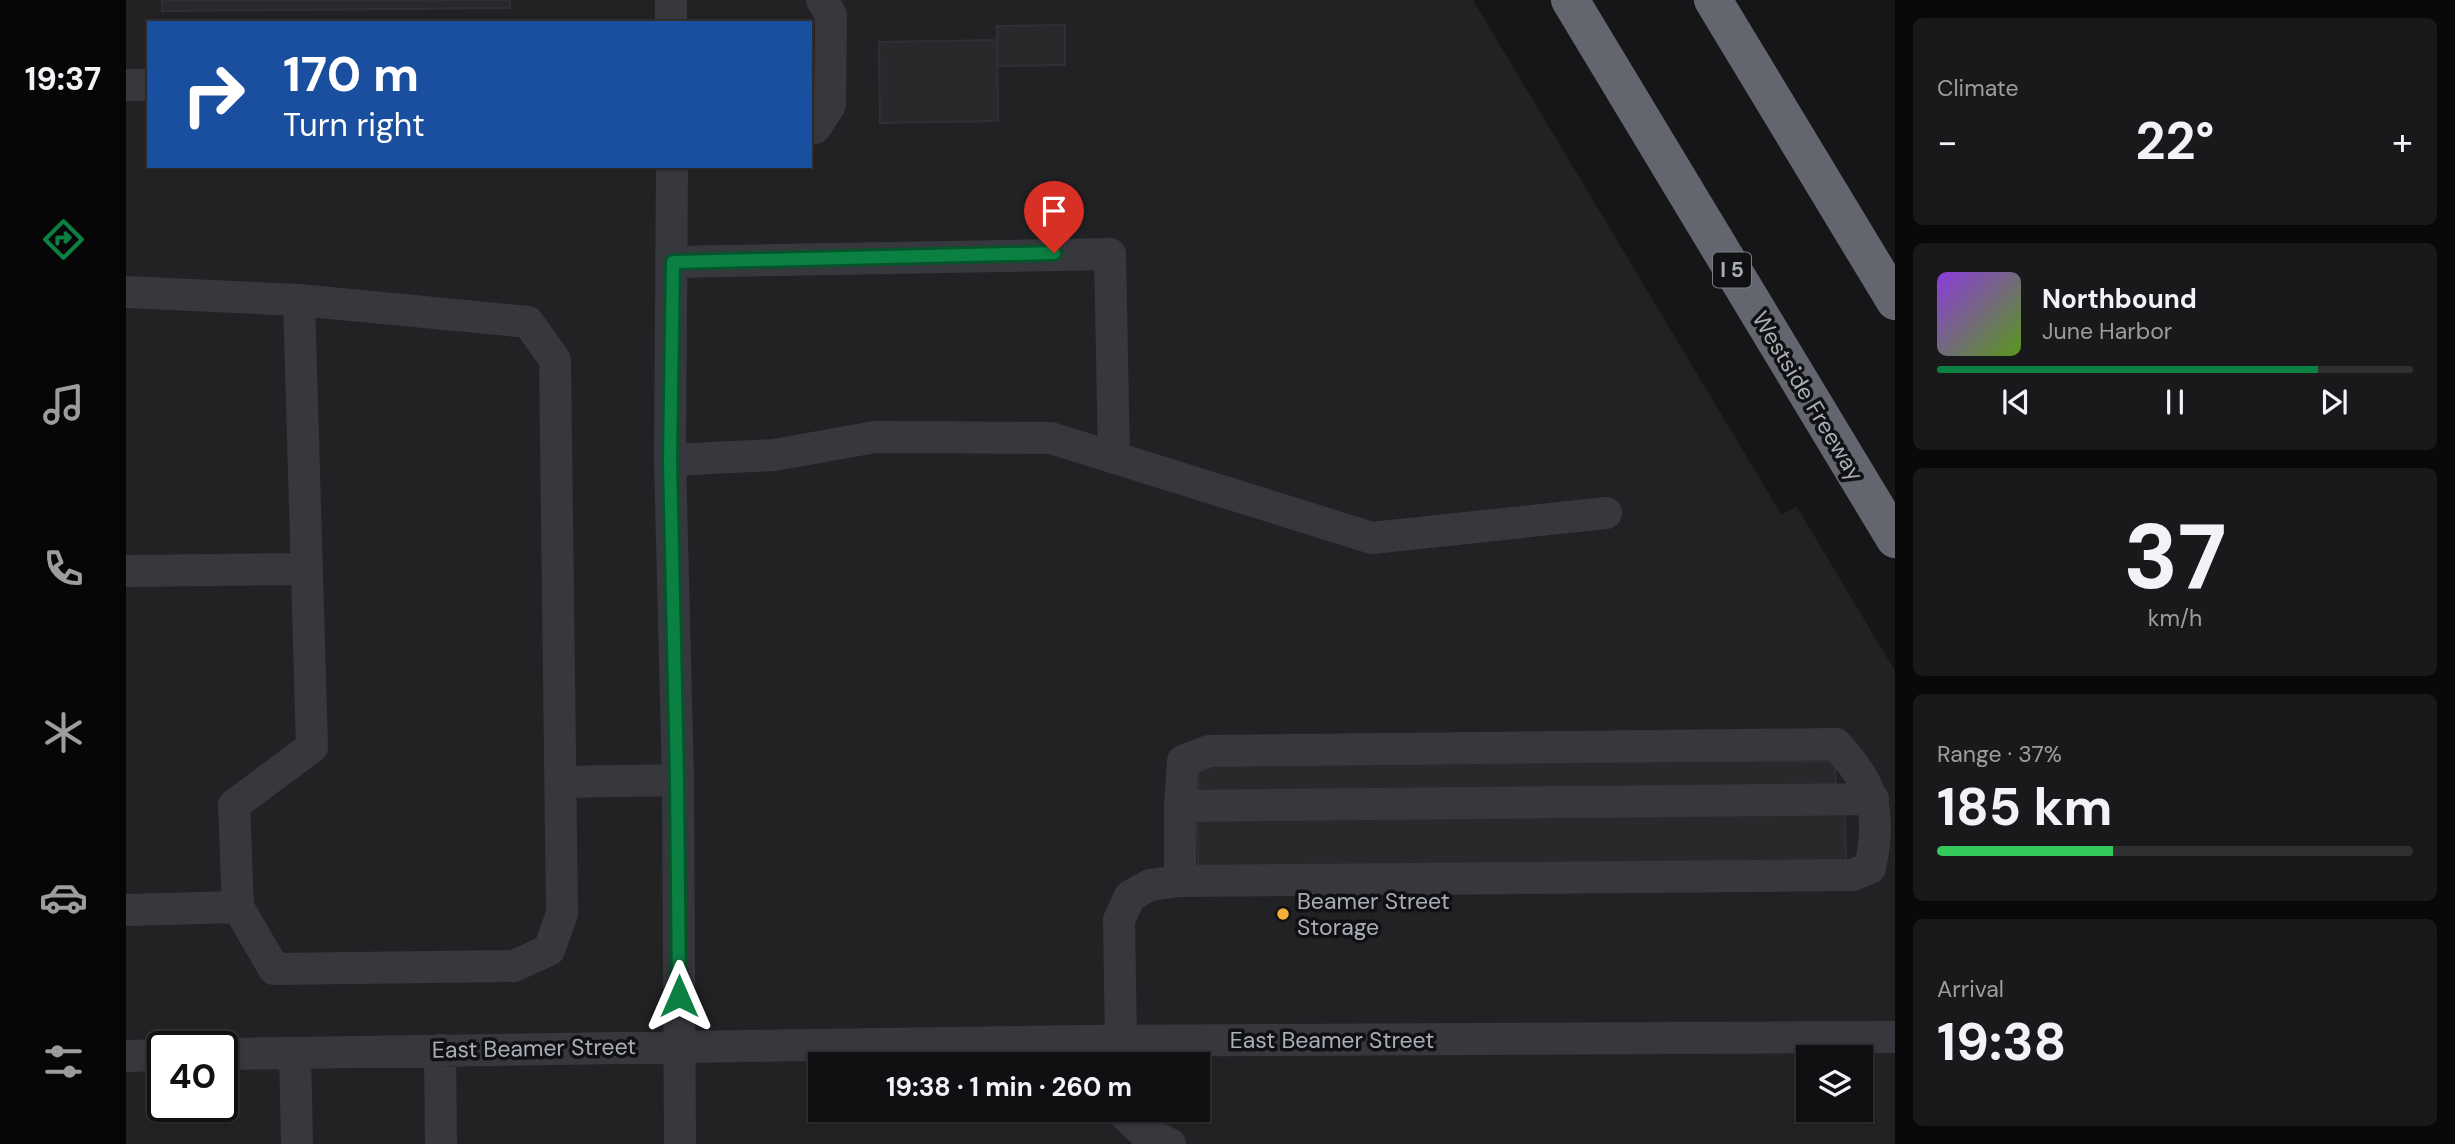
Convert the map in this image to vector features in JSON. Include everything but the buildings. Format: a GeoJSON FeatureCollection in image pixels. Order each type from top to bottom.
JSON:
{"type":"FeatureCollection","features":[{"type":"Feature","properties":{"kind":"highway","name":"Westside Freeway"},"geometry":{"type":"LineString","coordinates":[[1570,0],[1895,540]]}},
{"type":"Feature","properties":{"kind":"highway"},"geometry":{"type":"LineString","coordinates":[[1713,0],[1895,301]]}},
{"type":"Feature","properties":{"kind":"street"},"geometry":{"type":"LineString","coordinates":[[671,0],[671,21]]}},
{"type":"Feature","properties":{"kind":"street"},"geometry":{"type":"LineString","coordinates":[[812,129],[830,106],[831,15],[822,0]]}},
{"type":"Feature","properties":{"kind":"street"},"geometry":{"type":"LineString","coordinates":[[126,85],[147,85]]}},
{"type":"Feature","properties":{"kind":"street"},"geometry":{"type":"LineString","coordinates":[[672,168],[670,460],[677,780],[680,1144]]}},
{"type":"Feature","properties":{"kind":"street"},"geometry":{"type":"LineString","coordinates":[[673,262],[1110,254],[1114,458]]}},
{"type":"Feature","properties":{"kind":"street"},"geometry":{"type":"LineString","coordinates":[[126,292],[299,300],[528,322],[555,360],[562,914],[549,950],[513,966],[274,969],[238,907],[234,805],[312,747],[299,300]]}},
{"type":"Feature","properties":{"kind":"street"},"geometry":{"type":"LineString","coordinates":[[670,460],[774,455],[875,437],[1051,438],[1372,538],[1606,513]]}},
{"type":"Feature","properties":{"kind":"street"},"geometry":{"type":"LineString","coordinates":[[126,571],[306,569]]}},
{"type":"Feature","properties":{"kind":"street"},"geometry":{"type":"LineString","coordinates":[[1121,1041],[1119,919],[1130,896],[1150,885],[1180,881],[1853,875],[1870,868],[1874,847],[1873,799],[1857,766],[1836,744],[1209,751],[1183,761],[1180,881]]}},
{"type":"Feature","properties":{"kind":"street"},"geometry":{"type":"LineString","coordinates":[[562,782],[677,780]]}},
{"type":"Feature","properties":{"kind":"street"},"geometry":{"type":"LineString","coordinates":[[1180,806],[1873,799]]}},
{"type":"Feature","properties":{"kind":"street"},"geometry":{"type":"LineString","coordinates":[[126,910],[238,907]]}},
{"type":"Feature","properties":{"kind":"street","name":"East Beamer Street"},"geometry":{"type":"LineString","coordinates":[[238,1054],[680,1046],[1090,1052],[1121,1041],[1895,1037]]}},
{"type":"Feature","properties":{"kind":"street"},"geometry":{"type":"LineString","coordinates":[[440,1050],[441,1144]]}},
{"type":"Feature","properties":{"kind":"street"},"geometry":{"type":"LineString","coordinates":[[295,1053],[298,1144]]}},
{"type":"Feature","properties":{"kind":"street"},"geometry":{"type":"LineString","coordinates":[[126,1056],[147,1055]]}},
{"type":"Feature","properties":{"kind":"street"},"geometry":{"type":"LineString","coordinates":[[1133,1122],[1142,1130],[1170,1144]]}},
{"type":"Feature","properties":{"kind":"shaded area"},"geometry":{"type":"Polygon","coordinates":[[[126,0],[1473,0],[1781,514],[1797,507],[1895,671],[1895,1144],[126,1144],[126,0]]]}},
{"type":"Feature","properties":{"kind":"place","name":"Beamer Street Storage"},"geometry":{"type":"Point","coordinates":[1283,914]}},
{"type":"Feature","properties":{"kind":"route"},"geometry":{"type":"LineString","coordinates":[[679,996],[670,460],[673,262],[1054,253]]}}]}
